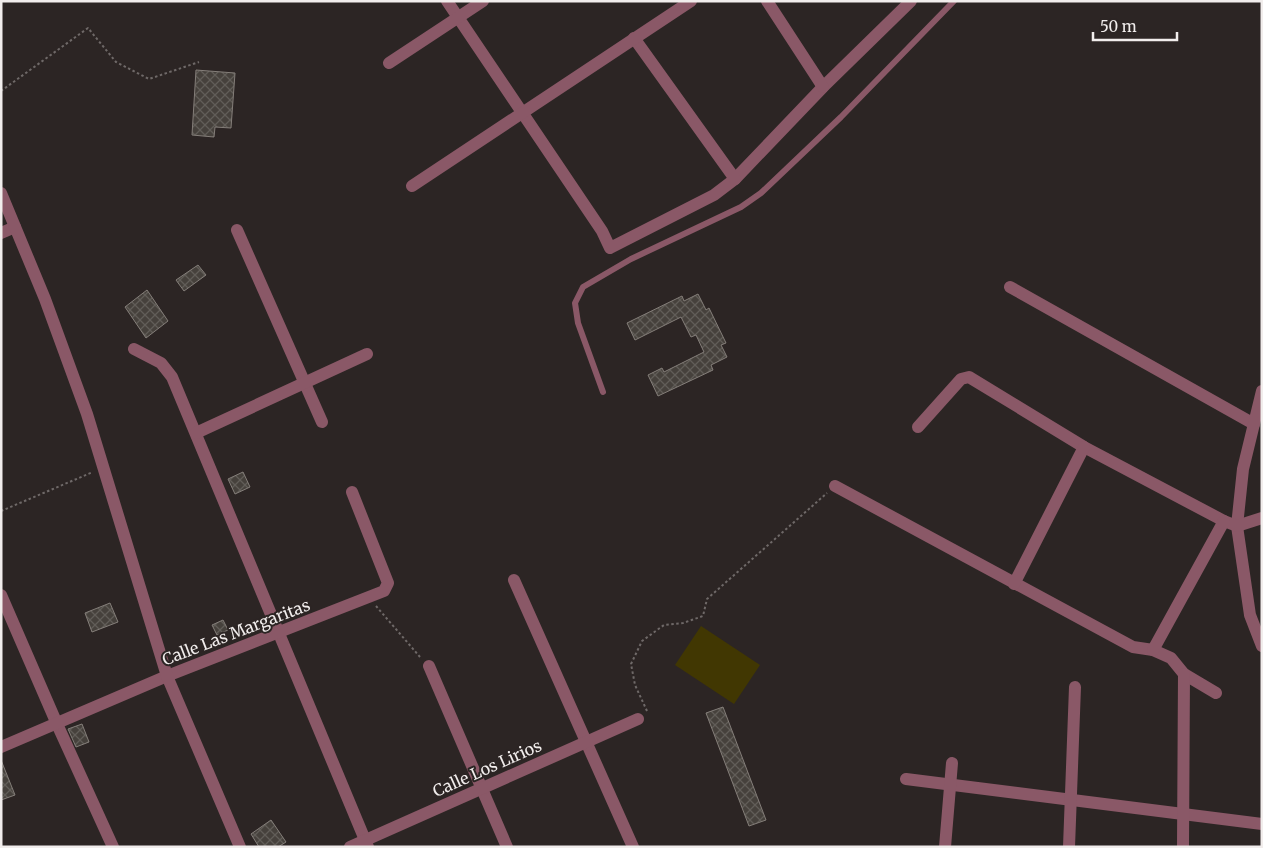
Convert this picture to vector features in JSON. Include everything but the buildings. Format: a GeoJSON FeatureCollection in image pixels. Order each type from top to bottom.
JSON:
{"type":"FeatureCollection","features":[{"type":"Feature","properties":{"kind":"street"},"geometry":{"type":"LineString","coordinates":[[447,1],[524,112],[602,231],[610,248],[714,195],[734,179],[823,87],[911,1]]}},
{"type":"Feature","properties":{"kind":"street"},"geometry":{"type":"LineString","coordinates":[[389,63],[483,1]]}},
{"type":"Feature","properties":{"kind":"street"},"geometry":{"type":"LineString","coordinates":[[412,186],[691,1]]}},
{"type":"Feature","properties":{"kind":"street"},"geometry":{"type":"LineString","coordinates":[[767,1],[823,87]]}},
{"type":"Feature","properties":{"kind":"street"},"geometry":{"type":"LineString","coordinates":[[634,38],[734,179]]}},
{"type":"Feature","properties":{"kind":"street"},"geometry":{"type":"LineString","coordinates":[[1,193],[65,351],[105,467],[167,676],[240,847]]}},
{"type":"Feature","properties":{"kind":"street"},"geometry":{"type":"LineString","coordinates":[[1,233],[15,227]]}},
{"type":"Feature","properties":{"kind":"street"},"geometry":{"type":"LineString","coordinates":[[238,230],[322,422]]}},
{"type":"Feature","properties":{"kind":"street"},"geometry":{"type":"LineString","coordinates":[[1010,287],[1254,424]]}},
{"type":"Feature","properties":{"kind":"street"},"geometry":{"type":"LineString","coordinates":[[134,349],[161,363],[172,377],[367,844]]}},
{"type":"Feature","properties":{"kind":"street"},"geometry":{"type":"LineString","coordinates":[[196,432],[367,354]]}},
{"type":"Feature","properties":{"kind":"street"},"geometry":{"type":"LineString","coordinates":[[918,427],[961,379],[969,377],[1084,447],[1224,521],[1236,526],[1262,518]]}},
{"type":"Feature","properties":{"kind":"street"},"geometry":{"type":"LineString","coordinates":[[1262,391],[1244,469],[1236,526],[1250,615],[1262,646]]}},
{"type":"Feature","properties":{"kind":"street"},"geometry":{"type":"LineString","coordinates":[[1014,584],[1084,447]]}},
{"type":"Feature","properties":{"kind":"street"},"geometry":{"type":"LineString","coordinates":[[834,486],[1133,647],[1153,650],[1171,658],[1184,674],[1216,693]]}},
{"type":"Feature","properties":{"kind":"street","name":"Calle Las Margaritas"},"geometry":{"type":"LineString","coordinates":[[1,747],[167,676],[384,591],[388,583],[352,492]]}},
{"type":"Feature","properties":{"kind":"street"},"geometry":{"type":"LineString","coordinates":[[1153,650],[1224,521]]}},
{"type":"Feature","properties":{"kind":"street"},"geometry":{"type":"LineString","coordinates":[[514,580],[633,847]]}},
{"type":"Feature","properties":{"kind":"street"},"geometry":{"type":"LineString","coordinates":[[1,595],[56,724],[113,847]]}},
{"type":"Feature","properties":{"kind":"street"},"geometry":{"type":"LineString","coordinates":[[428,666],[506,847]]}},
{"type":"Feature","properties":{"kind":"street"},"geometry":{"type":"LineString","coordinates":[[1183,847],[1184,674]]}},
{"type":"Feature","properties":{"kind":"street"},"geometry":{"type":"LineString","coordinates":[[1069,847],[1069,800],[1075,687]]}},
{"type":"Feature","properties":{"kind":"street","name":"Calle Los Lirios"},"geometry":{"type":"LineString","coordinates":[[350,847],[367,844],[480,789],[638,719]]}},
{"type":"Feature","properties":{"kind":"street"},"geometry":{"type":"LineString","coordinates":[[945,847],[952,763]]}},
{"type":"Feature","properties":{"kind":"street"},"geometry":{"type":"LineString","coordinates":[[906,779],[1262,824]]}},
{"type":"Feature","properties":{"kind":"lane"},"geometry":{"type":"LineString","coordinates":[[603,392],[578,323],[575,303],[583,288],[631,258],[741,207],[761,192],[841,117],[954,1]]}},
{"type":"Feature","properties":{"kind":"path"},"geometry":{"type":"LineString","coordinates":[[1,91],[88,28],[116,62],[149,79],[199,62]]}},
{"type":"Feature","properties":{"kind":"path"},"geometry":{"type":"LineString","coordinates":[[1,511],[105,467]]}},
{"type":"Feature","properties":{"kind":"path"},"geometry":{"type":"LineString","coordinates":[[638,719],[648,714],[635,685],[632,664],[642,641],[664,625],[683,623],[703,616],[707,599],[834,486]]}},
{"type":"Feature","properties":{"kind":"path"},"geometry":{"type":"LineString","coordinates":[[369,597],[428,666]]}},
{"type":"Feature","properties":{"kind":"shaded area"},"geometry":{"type":"Polygon","coordinates":[[[701,626],[760,665],[734,704],[675,665],[701,626]]]}}]}
